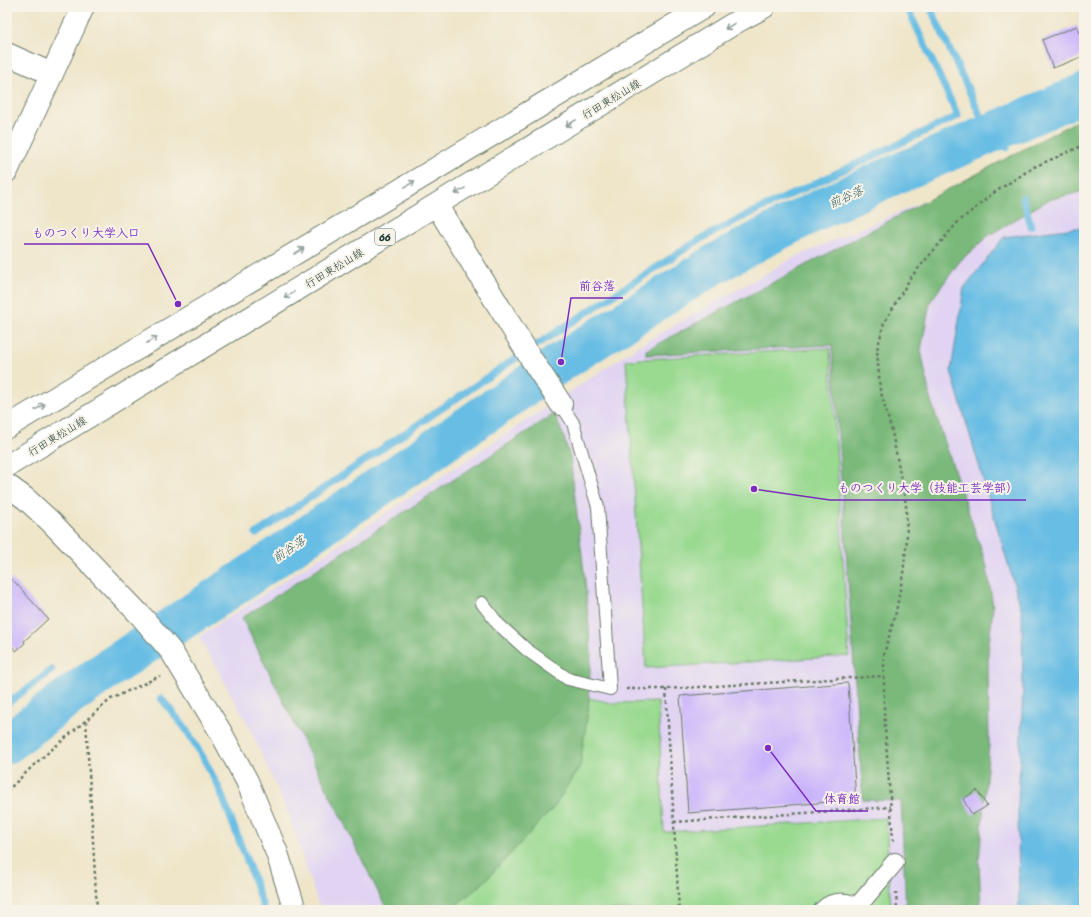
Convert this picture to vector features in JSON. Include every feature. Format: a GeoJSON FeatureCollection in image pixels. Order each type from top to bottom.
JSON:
{"type":"FeatureCollection","features":[{"type":"Feature","properties":{"kind":"main road"},"geometry":{"type":"LineString","coordinates":[[7,171],[83,7]]}},
{"type":"Feature","properties":{"kind":"main road"},"geometry":{"type":"LineString","coordinates":[[7,427],[704,7]]}},
{"type":"Feature","properties":{"kind":"main road","name":"行田東松山線"},"geometry":{"type":"LineString","coordinates":[[7,466],[437,206],[738,21],[764,7]]}},
{"type":"Feature","properties":{"kind":"main road"},"geometry":{"type":"LineString","coordinates":[[7,54],[52,74]]}},
{"type":"Feature","properties":{"kind":"main road"},"geometry":{"type":"LineString","coordinates":[[437,206],[557,398]]}},
{"type":"Feature","properties":{"kind":"main road"},"geometry":{"type":"LineString","coordinates":[[7,485],[26,499],[51,522],[142,617],[176,659],[220,731],[247,781],[277,853],[295,910]]}},
{"type":"Feature","properties":{"kind":"street"},"geometry":{"type":"LineString","coordinates":[[823,910],[833,904],[841,902],[850,903],[859,909],[895,862]]}},
{"type":"Feature","properties":{"kind":"lane"},"geometry":{"type":"LineString","coordinates":[[482,603],[498,624],[527,650],[568,679],[610,689],[598,507],[573,422],[557,398]]}},
{"type":"Feature","properties":{"kind":"path"},"geometry":{"type":"LineString","coordinates":[[897,910],[883,676],[884,654],[897,604],[903,574],[907,540],[906,504],[892,432],[880,389],[878,350],[884,324],[912,277],[957,223],[992,194],[1034,167],[1084,146]]}},
{"type":"Feature","properties":{"kind":"path"},"geometry":{"type":"LineString","coordinates":[[7,791],[36,763],[111,699],[176,659]]}},
{"type":"Feature","properties":{"kind":"path"},"geometry":{"type":"LineString","coordinates":[[610,689],[666,689],[883,676]]}},
{"type":"Feature","properties":{"kind":"path"},"geometry":{"type":"LineString","coordinates":[[666,689],[679,910]]}},
{"type":"Feature","properties":{"kind":"path"},"geometry":{"type":"LineString","coordinates":[[86,720],[97,910]]}},
{"type":"Feature","properties":{"kind":"path"},"geometry":{"type":"LineString","coordinates":[[674,822],[891,807]]}},
{"type":"Feature","properties":{"kind":"shaded area"},"geometry":{"type":"Polygon","coordinates":[[[1084,132],[1084,910],[320,910],[289,815],[249,726],[199,637],[648,340],[793,258],[1084,132]]]}},
{"type":"Feature","properties":{"kind":"green space"},"geometry":{"type":"Polygon","coordinates":[[[1084,117],[1084,191],[1048,200],[988,236],[960,261],[930,302],[921,350],[930,398],[987,567],[993,607],[988,653],[989,745],[979,861],[981,910],[906,910],[901,801],[863,800],[832,345],[646,355],[646,350],[1084,117]]]}},
{"type":"Feature","properties":{"kind":"green space"},"geometry":{"type":"Polygon","coordinates":[[[830,348],[849,656],[646,668],[626,360],[830,348]]]}},
{"type":"Feature","properties":{"kind":"green space"},"geometry":{"type":"Polygon","coordinates":[[[554,414],[562,432],[570,457],[585,580],[591,653],[588,711],[580,766],[554,807],[482,884],[450,910],[387,910],[242,618],[554,414]]]}},
{"type":"Feature","properties":{"kind":"green space"},"geometry":{"type":"Polygon","coordinates":[[[589,698],[613,703],[658,702],[664,832],[886,818],[891,910],[450,910],[482,884],[554,807],[588,711],[589,698]]]}},
{"type":"Feature","properties":{"kind":"water"},"geometry":{"type":"Polygon","coordinates":[[[1084,227],[1084,910],[1019,910],[1018,806],[1023,689],[1022,611],[951,371],[964,288],[1004,237],[1084,227]]]}},
{"type":"Feature","properties":{"kind":"building"},"geometry":{"type":"Polygon","coordinates":[[[1077,26],[1084,43],[1084,56],[1053,68],[1042,40],[1077,26]]]}},
{"type":"Feature","properties":{"kind":"building"},"geometry":{"type":"Polygon","coordinates":[[[12,579],[48,619],[24,641],[25,643],[16,651],[7,640],[7,583],[12,579]]]}},
{"type":"Feature","properties":{"kind":"building"},"geometry":{"type":"Polygon","coordinates":[[[848,683],[856,800],[688,813],[680,696],[848,683]]]}},
{"type":"Feature","properties":{"kind":"building"},"geometry":{"type":"Polygon","coordinates":[[[977,790],[987,806],[972,815],[963,799],[977,790]]]}},
{"type":"Feature","properties":{"kind":"waterway"},"geometry":{"type":"LineString","coordinates":[[538,344],[699,240],[741,218],[958,116],[907,7]]}},
{"type":"Feature","properties":{"kind":"waterway"},"geometry":{"type":"LineString","coordinates":[[930,7],[989,134]]}},
{"type":"Feature","properties":{"kind":"waterway","name":"前谷落"},"geometry":{"type":"LineString","coordinates":[[7,744],[56,706],[105,671],[237,584],[561,362],[713,265],[824,207],[878,182],[1084,93]]}},
{"type":"Feature","properties":{"kind":"waterway"},"geometry":{"type":"LineString","coordinates":[[1000,129],[1007,148]]}},
{"type":"Feature","properties":{"kind":"waterway"},"geometry":{"type":"LineString","coordinates":[[1023,197],[1031,226]]}},
{"type":"Feature","properties":{"kind":"waterway"},"geometry":{"type":"LineString","coordinates":[[256,534],[516,358]]}},
{"type":"Feature","properties":{"kind":"waterway"},"geometry":{"type":"LineString","coordinates":[[125,658],[134,668]]}},
{"type":"Feature","properties":{"kind":"waterway"},"geometry":{"type":"LineString","coordinates":[[7,704],[52,670]]}},
{"type":"Feature","properties":{"kind":"waterway"},"geometry":{"type":"LineString","coordinates":[[161,698],[185,728],[203,757],[219,788],[264,910]]}},
{"type":"Feature","properties":{"kind":"place","name":"ものつくり大学入口"},"geometry":{"type":"Point","coordinates":[178,304]}},
{"type":"Feature","properties":{"kind":"place","name":"前谷落"},"geometry":{"type":"Point","coordinates":[561,362]}},
{"type":"Feature","properties":{"kind":"place","name":"ものつくり大学（技能工芸学部）"},"geometry":{"type":"Point","coordinates":[754,489]}},
{"type":"Feature","properties":{"kind":"place","name":"体育館"},"geometry":{"type":"Point","coordinates":[768,748]}}]}
